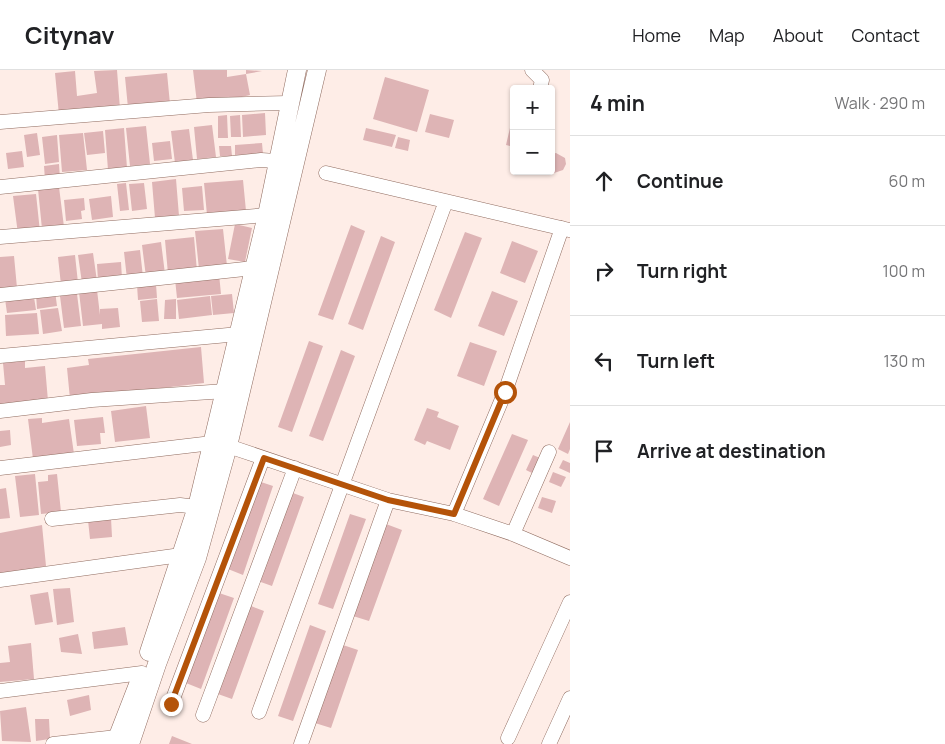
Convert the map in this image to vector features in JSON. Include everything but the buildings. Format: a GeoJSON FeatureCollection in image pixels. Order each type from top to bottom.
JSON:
{"type":"FeatureCollection","features":[{"type":"Feature","properties":{"kind":"street"},"geometry":{"type":"LineString","coordinates":[[121,742],[142,673],[189,556],[196,507],[220,444],[226,391],[254,268],[274,216],[276,161],[297,70]]}},
{"type":"Feature","properties":{"kind":"street"},"geometry":{"type":"LineString","coordinates":[[121,742],[156,664],[189,556],[220,444],[274,216],[317,70]]}},
{"type":"Feature","properties":{"kind":"street"},"geometry":{"type":"LineString","coordinates":[[532,70],[542,80],[541,85]]}},
{"type":"Feature","properties":{"kind":"street"},"geometry":{"type":"LineString","coordinates":[[0,122],[209,105],[288,103]]}},
{"type":"Feature","properties":{"kind":"street"},"geometry":{"type":"LineString","coordinates":[[0,187],[152,170],[261,160],[276,161]]}},
{"type":"Feature","properties":{"kind":"street"},"geometry":{"type":"LineString","coordinates":[[326,173],[566,229],[505,392],[454,514]]}},
{"type":"Feature","properties":{"kind":"street"},"geometry":{"type":"LineString","coordinates":[[259,712],[344,485],[406,306],[446,201]]}},
{"type":"Feature","properties":{"kind":"street"},"geometry":{"type":"LineString","coordinates":[[0,237],[274,216]]}},
{"type":"Feature","properties":{"kind":"street"},"geometry":{"type":"LineString","coordinates":[[0,295],[254,268]]}},
{"type":"Feature","properties":{"kind":"street"},"geometry":{"type":"LineString","coordinates":[[0,356],[239,334]]}},
{"type":"Feature","properties":{"kind":"street"},"geometry":{"type":"LineString","coordinates":[[0,411],[92,400],[226,391]]}},
{"type":"Feature","properties":{"kind":"street"},"geometry":{"type":"LineString","coordinates":[[0,468],[220,444],[388,500],[454,514],[513,534],[570,558]]}},
{"type":"Feature","properties":{"kind":"street"},"geometry":{"type":"LineString","coordinates":[[513,534],[549,452]]}},
{"type":"Feature","properties":{"kind":"street"},"geometry":{"type":"LineString","coordinates":[[171,704],[264,458]]}},
{"type":"Feature","properties":{"kind":"street"},"geometry":{"type":"LineString","coordinates":[[203,715],[295,468]]}},
{"type":"Feature","properties":{"kind":"street"},"geometry":{"type":"LineString","coordinates":[[301,744],[388,500]]}},
{"type":"Feature","properties":{"kind":"street"},"geometry":{"type":"LineString","coordinates":[[52,518],[180,505],[196,507]]}},
{"type":"Feature","properties":{"kind":"street"},"geometry":{"type":"LineString","coordinates":[[0,580],[189,556]]}},
{"type":"Feature","properties":{"kind":"street"},"geometry":{"type":"LineString","coordinates":[[508,738],[570,602]]}},
{"type":"Feature","properties":{"kind":"street"},"geometry":{"type":"LineString","coordinates":[[0,690],[142,673]]}},
{"type":"Feature","properties":{"kind":"street"},"geometry":{"type":"LineString","coordinates":[[549,744],[570,698]]}},
{"type":"Feature","properties":{"kind":"street"},"geometry":{"type":"LineString","coordinates":[[53,744],[121,742]]}},
{"type":"Feature","properties":{"kind":"route"},"geometry":{"type":"LineString","coordinates":[[171,704],[264,458],[388,500],[454,514],[505,392]]}}]}
